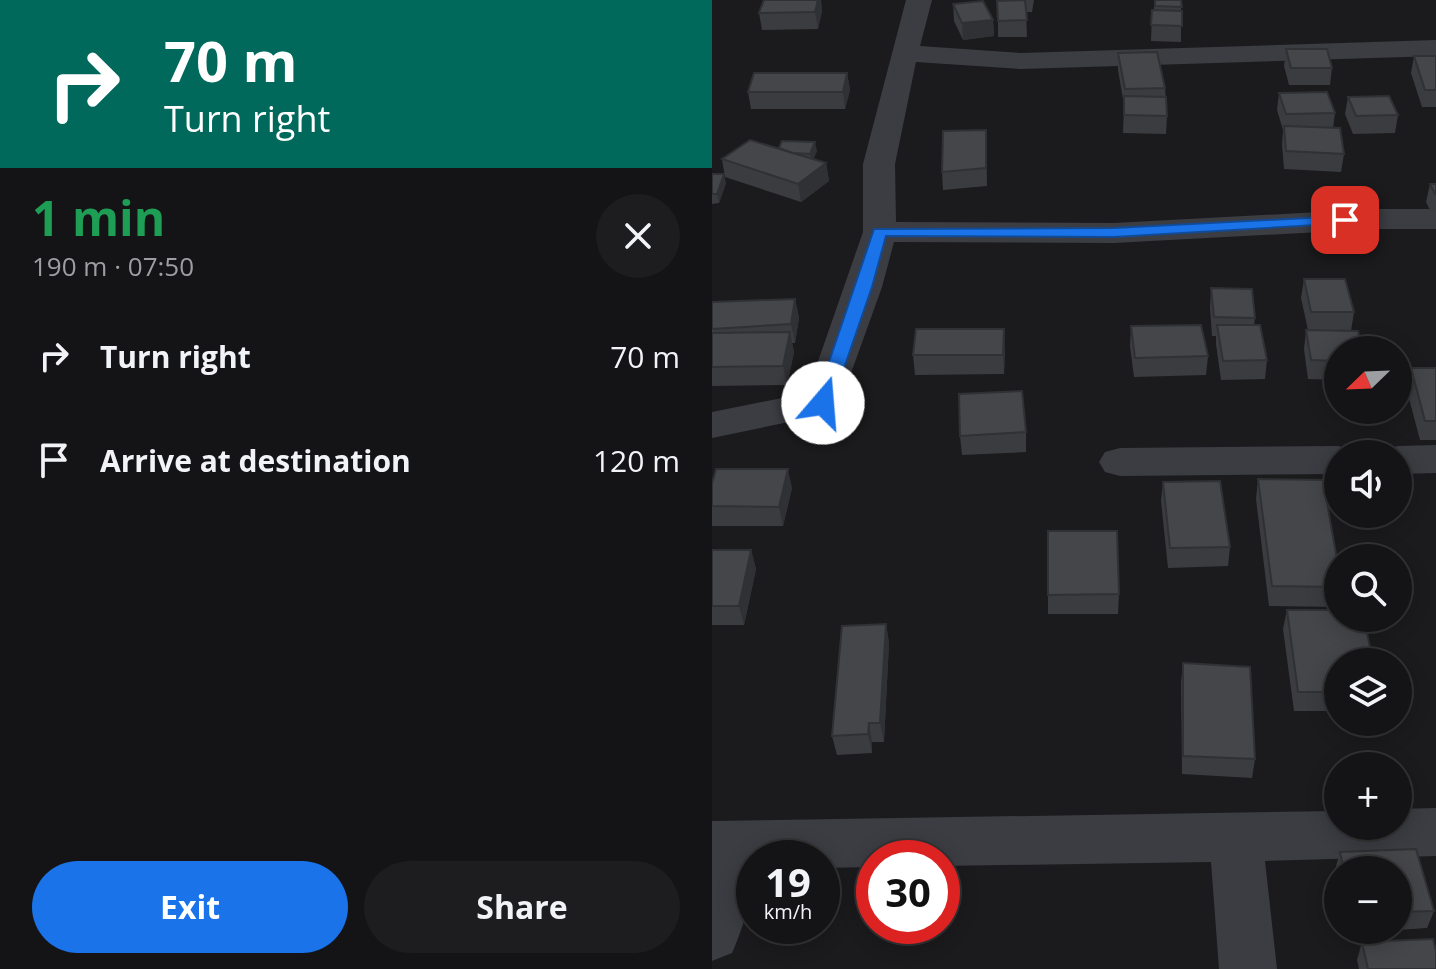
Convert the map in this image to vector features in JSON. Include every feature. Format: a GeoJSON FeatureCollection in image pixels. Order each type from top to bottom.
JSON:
{"type":"FeatureCollection","features":[{"type":"Feature","properties":{"kind":"street"},"geometry":{"type":"LineString","coordinates":[[712,425],[823,403],[880,232],[879,164],[919,0]]}},
{"type":"Feature","properties":{"kind":"street"},"geometry":{"type":"LineString","coordinates":[[907,53],[1021,61],[1436,48]]}},
{"type":"Feature","properties":{"kind":"street"},"geometry":{"type":"LineString","coordinates":[[880,232],[1114,233],[1376,219],[1436,219]]}},
{"type":"Feature","properties":{"kind":"street"},"geometry":{"type":"LineString","coordinates":[[1412,460],[1436,459]]}},
{"type":"Feature","properties":{"kind":"street"},"geometry":{"type":"LineString","coordinates":[[1120,462],[1324,460]]}},
{"type":"Feature","properties":{"kind":"street"},"geometry":{"type":"LineString","coordinates":[[712,934],[723,845],[1436,832]]}},
{"type":"Feature","properties":{"kind":"street"},"geometry":{"type":"LineString","coordinates":[[1236,838],[1248,969]]}},
{"type":"Feature","properties":{"kind":"building"},"geometry":{"type":"Polygon","coordinates":[[[764,0],[818,0],[815,12],[759,13],[764,0]]]}},
{"type":"Feature","properties":{"kind":"building"},"geometry":{"type":"Polygon","coordinates":[[[1025,0],[1027,20],[998,21],[997,1],[1025,0]]]}},
{"type":"Feature","properties":{"kind":"building"},"geometry":{"type":"Polygon","coordinates":[[[1155,0],[1181,0],[1182,7],[1155,6],[1155,0]]]}},
{"type":"Feature","properties":{"kind":"building"},"geometry":{"type":"Polygon","coordinates":[[[983,1],[993,20],[962,23],[953,4],[983,1]]]}},
{"type":"Feature","properties":{"kind":"building"},"geometry":{"type":"Polygon","coordinates":[[[1152,10],[1182,11],[1182,26],[1151,25],[1152,10]]]}},
{"type":"Feature","properties":{"kind":"building"},"geometry":{"type":"Polygon","coordinates":[[[1286,49],[1327,49],[1332,68],[1291,68],[1286,49]]]}},
{"type":"Feature","properties":{"kind":"building"},"geometry":{"type":"Polygon","coordinates":[[[1157,52],[1165,88],[1125,89],[1118,53],[1157,52]]]}},
{"type":"Feature","properties":{"kind":"building"},"geometry":{"type":"Polygon","coordinates":[[[1414,56],[1436,56],[1436,90],[1425,90],[1414,56]]]}},
{"type":"Feature","properties":{"kind":"building"},"geometry":{"type":"Polygon","coordinates":[[[754,73],[847,73],[843,92],[748,92],[754,73]]]}},
{"type":"Feature","properties":{"kind":"building"},"geometry":{"type":"Polygon","coordinates":[[[1327,92],[1335,113],[1286,114],[1279,93],[1327,92]]]}},
{"type":"Feature","properties":{"kind":"building"},"geometry":{"type":"Polygon","coordinates":[[[1124,96],[1166,97],[1167,116],[1124,115],[1124,96]]]}},
{"type":"Feature","properties":{"kind":"building"},"geometry":{"type":"Polygon","coordinates":[[[1389,96],[1398,115],[1356,116],[1348,97],[1389,96]]]}},
{"type":"Feature","properties":{"kind":"building"},"geometry":{"type":"Polygon","coordinates":[[[1284,126],[1340,128],[1344,154],[1286,151],[1284,126]]]}},
{"type":"Feature","properties":{"kind":"building"},"geometry":{"type":"Polygon","coordinates":[[[986,130],[986,168],[942,172],[943,131],[986,130]]]}},
{"type":"Feature","properties":{"kind":"building"},"geometry":{"type":"Polygon","coordinates":[[[750,140],[826,163],[798,184],[722,159],[750,140]]]}},
{"type":"Feature","properties":{"kind":"building"},"geometry":{"type":"Polygon","coordinates":[[[782,141],[815,142],[810,154],[779,148],[782,141]]]}},
{"type":"Feature","properties":{"kind":"building"},"geometry":{"type":"Polygon","coordinates":[[[712,174],[724,174],[717,194],[712,194],[712,174]]]}},
{"type":"Feature","properties":{"kind":"building"},"geometry":{"type":"Polygon","coordinates":[[[1304,279],[1345,279],[1354,312],[1311,312],[1304,279]]]}},
{"type":"Feature","properties":{"kind":"building"},"geometry":{"type":"Polygon","coordinates":[[[1211,288],[1252,289],[1255,318],[1214,317],[1211,288]]]}},
{"type":"Feature","properties":{"kind":"building"},"geometry":{"type":"Polygon","coordinates":[[[795,299],[791,324],[712,329],[712,302],[795,299]]]}},
{"type":"Feature","properties":{"kind":"building"},"geometry":{"type":"Polygon","coordinates":[[[1201,325],[1208,356],[1135,358],[1131,326],[1201,325]]]}},
{"type":"Feature","properties":{"kind":"building"},"geometry":{"type":"Polygon","coordinates":[[[1217,325],[1260,325],[1267,360],[1223,361],[1217,325]]]}},
{"type":"Feature","properties":{"kind":"building"},"geometry":{"type":"Polygon","coordinates":[[[916,329],[1004,329],[1003,355],[913,355],[916,329]]]}},
{"type":"Feature","properties":{"kind":"building"},"geometry":{"type":"Polygon","coordinates":[[[1306,330],[1358,331],[1359,336],[1324,336],[1324,360],[1311,360],[1306,330]]]}},
{"type":"Feature","properties":{"kind":"building"},"geometry":{"type":"Polygon","coordinates":[[[790,332],[783,366],[712,367],[712,333],[790,332]]]}},
{"type":"Feature","properties":{"kind":"building"},"geometry":{"type":"Polygon","coordinates":[[[1412,368],[1436,368],[1436,421],[1425,421],[1412,368]]]}},
{"type":"Feature","properties":{"kind":"building"},"geometry":{"type":"Polygon","coordinates":[[[1022,391],[1026,432],[960,436],[959,394],[1022,391]]]}},
{"type":"Feature","properties":{"kind":"building"},"geometry":{"type":"Polygon","coordinates":[[[716,469],[788,469],[779,507],[712,506],[716,469]]]}},
{"type":"Feature","properties":{"kind":"building"},"geometry":{"type":"Polygon","coordinates":[[[1258,479],[1323,480],[1324,528],[1331,528],[1334,544],[1324,544],[1324,587],[1272,586],[1258,479]]]}},
{"type":"Feature","properties":{"kind":"building"},"geometry":{"type":"Polygon","coordinates":[[[1220,481],[1230,547],[1170,548],[1163,482],[1220,481]]]}},
{"type":"Feature","properties":{"kind":"building"},"geometry":{"type":"Polygon","coordinates":[[[1048,531],[1117,531],[1119,594],[1048,595],[1048,531]]]}},
{"type":"Feature","properties":{"kind":"building"},"geometry":{"type":"Polygon","coordinates":[[[712,550],[751,550],[739,606],[712,606],[712,550]]]}},
{"type":"Feature","properties":{"kind":"building"},"geometry":{"type":"Polygon","coordinates":[[[1287,610],[1324,610],[1324,632],[1367,632],[1370,648],[1324,648],[1324,692],[1298,692],[1287,610]]]}},
{"type":"Feature","properties":{"kind":"building"},"geometry":{"type":"Polygon","coordinates":[[[886,624],[880,723],[869,723],[868,734],[832,736],[842,626],[886,624]]]}},
{"type":"Feature","properties":{"kind":"building"},"geometry":{"type":"Polygon","coordinates":[[[1183,663],[1250,667],[1255,759],[1183,756],[1183,663]]]}},
{"type":"Feature","properties":{"kind":"building"},"geometry":{"type":"Polygon","coordinates":[[[1416,849],[1434,911],[1412,912],[1412,856],[1341,856],[1340,852],[1416,849]]]}},
{"type":"Feature","properties":{"kind":"building"},"geometry":{"type":"Polygon","coordinates":[[[1433,939],[1436,969],[1368,969],[1362,944],[1412,944],[1412,940],[1433,939]]]}},
{"type":"Feature","properties":{"kind":"route"},"geometry":{"type":"LineString","coordinates":[[823,403],[880,232],[1114,233],[1345,220]]}}]}
